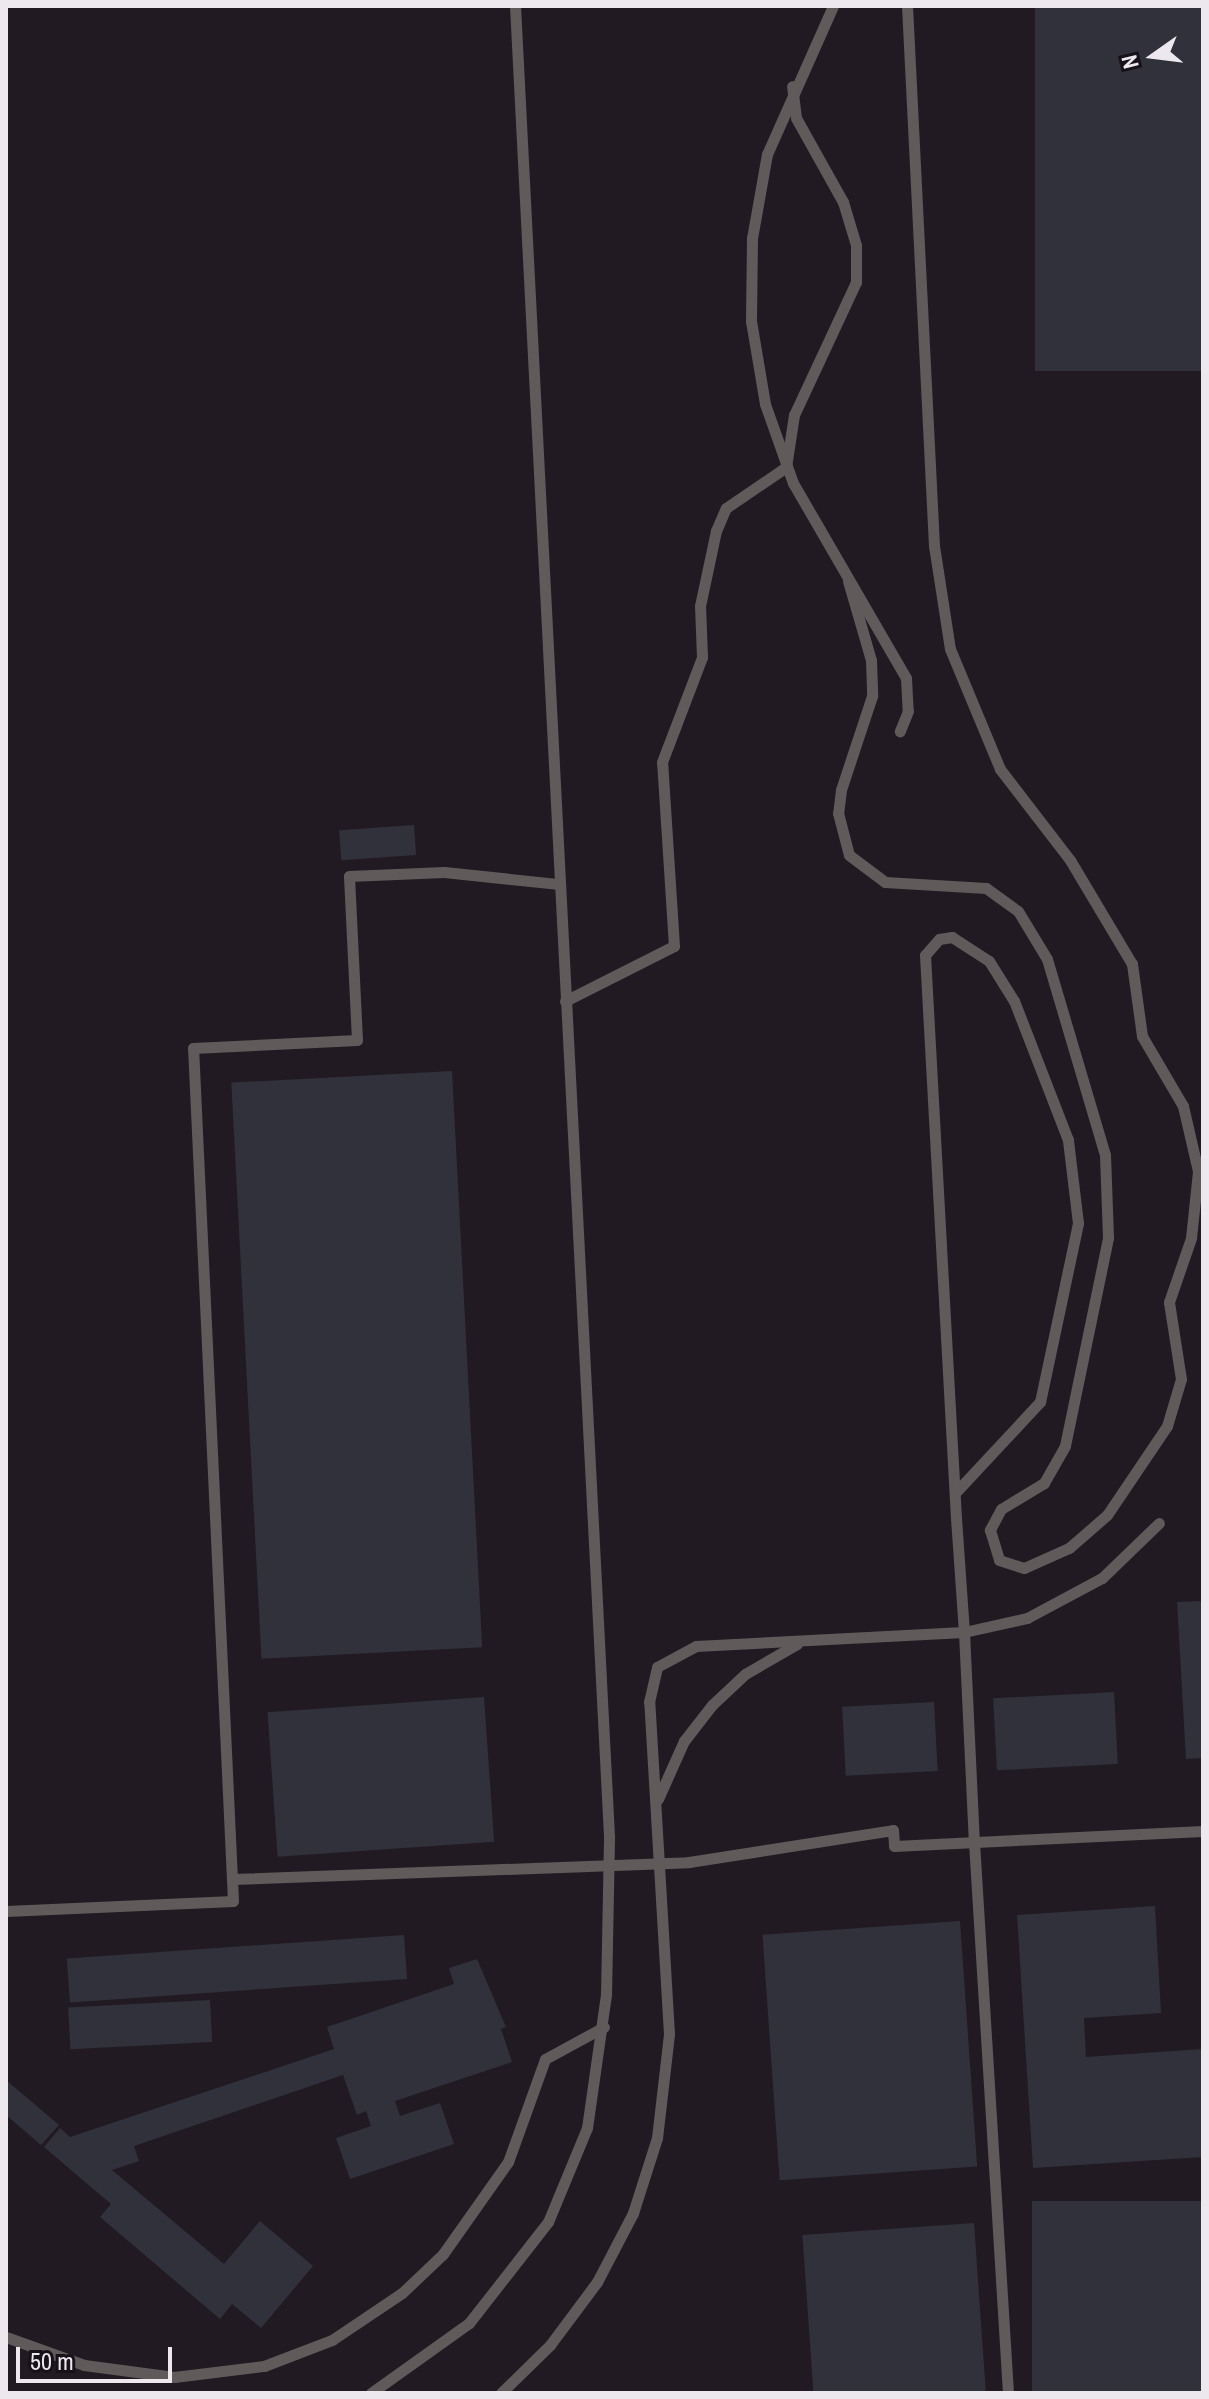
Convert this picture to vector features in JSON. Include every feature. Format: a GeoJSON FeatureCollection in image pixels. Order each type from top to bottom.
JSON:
{"type":"FeatureCollection","features":[{"type":"Feature","properties":{"kind":"lane"},"geometry":{"type":"LineString","coordinates":[[371,2393],[469,2323],[534,2244],[587,2128],[604,2027],[609,1836],[515,6]]}},
{"type":"Feature","properties":{"kind":"lane"},"geometry":{"type":"LineString","coordinates":[[833,6],[792,86],[759,188],[750,280],[758,371],[786,467],[848,581],[906,678],[908,711],[900,731]]}},
{"type":"Feature","properties":{"kind":"lane"},"geometry":{"type":"LineString","coordinates":[[848,581],[871,660],[872,696],[841,790],[839,824],[849,855],[885,882],[986,888],[1018,911],[1047,959],[1105,1155],[1108,1238],[1065,1446],[1044,1483],[1001,1509],[990,1530],[999,1560],[1024,1568],[1069,1548],[1107,1515],[1167,1426],[1181,1379],[1169,1302],[1193,1230],[1197,1163],[1183,1106],[1142,1036],[1132,964],[1070,860],[1000,769],[950,649],[935,559],[907,6]]}},
{"type":"Feature","properties":{"kind":"lane"},"geometry":{"type":"LineString","coordinates":[[565,1001],[674,946],[662,762],[702,657],[700,606],[710,558],[726,508],[786,467],[794,415],[856,282],[856,245],[843,202],[796,118],[792,86]]}},
{"type":"Feature","properties":{"kind":"lane"},"geometry":{"type":"LineString","coordinates":[[6,1911],[233,1901],[193,1048],[357,1040],[349,876],[444,872],[559,884]]}},
{"type":"Feature","properties":{"kind":"lane"},"geometry":{"type":"LineString","coordinates":[[955,1493],[1040,1402],[1078,1223],[1068,1140],[1014,1001],[989,961],[952,937],[939,939],[925,955],[974,1842],[1008,2393]]}},
{"type":"Feature","properties":{"kind":"lane"},"geometry":{"type":"LineString","coordinates":[[501,2393],[597,2282],[653,2151],[669,2034],[649,1692],[663,1660],[696,1646],[964,1632],[1027,1618],[1102,1578],[1159,1523]]}},
{"type":"Feature","properties":{"kind":"lane"},"geometry":{"type":"LineString","coordinates":[[656,1804],[673,1761],[712,1705],[764,1661],[805,1641]]}},
{"type":"Feature","properties":{"kind":"lane"},"geometry":{"type":"LineString","coordinates":[[232,1879],[689,1862],[893,1830],[894,1846],[1203,1831]]}},
{"type":"Feature","properties":{"kind":"lane"},"geometry":{"type":"LineString","coordinates":[[6,2337],[84,2365],[174,2377],[264,2366],[332,2340],[402,2293],[443,2254],[508,2162],[545,2059],[604,2027]]}},
{"type":"Feature","properties":{"kind":"building"},"geometry":{"type":"Polygon","coordinates":[[[1035,6],[1203,6],[1203,371],[1035,371],[1035,6]]]}},
{"type":"Feature","properties":{"kind":"building"},"geometry":{"type":"Polygon","coordinates":[[[414,825],[416,855],[341,860],[339,830],[414,825]]]}},
{"type":"Feature","properties":{"kind":"building"},"geometry":{"type":"Polygon","coordinates":[[[452,1071],[482,1647],[262,1659],[231,1083],[452,1071]]]}},
{"type":"Feature","properties":{"kind":"building"},"geometry":{"type":"Polygon","coordinates":[[[1203,1601],[1203,1758],[1186,1759],[1177,1602],[1203,1601]]]}},
{"type":"Feature","properties":{"kind":"building"},"geometry":{"type":"Polygon","coordinates":[[[1114,1692],[1118,1764],[997,1770],[993,1698],[1114,1692]]]}},
{"type":"Feature","properties":{"kind":"building"},"geometry":{"type":"Polygon","coordinates":[[[484,1697],[494,1842],[278,1857],[268,1712],[484,1697]]]}},
{"type":"Feature","properties":{"kind":"building"},"geometry":{"type":"Polygon","coordinates":[[[934,1702],[938,1771],[846,1776],[842,1707],[934,1702]]]}},
{"type":"Feature","properties":{"kind":"building"},"geometry":{"type":"Polygon","coordinates":[[[1155,1906],[1161,2013],[1084,2018],[1086,2057],[1203,2049],[1203,2157],[1033,2168],[1017,1915],[1155,1906]]]}},
{"type":"Feature","properties":{"kind":"building"},"geometry":{"type":"Polygon","coordinates":[[[960,1921],[977,2166],[780,2180],[762,1935],[960,1921]]]}},
{"type":"Feature","properties":{"kind":"building"},"geometry":{"type":"Polygon","coordinates":[[[404,1935],[407,1979],[70,2002],[67,1959],[404,1935]]]}},
{"type":"Feature","properties":{"kind":"building"},"geometry":{"type":"Polygon","coordinates":[[[477,1959],[506,2027],[501,2029],[512,2062],[395,2101],[400,2116],[440,2103],[454,2144],[350,2179],[336,2138],[371,2126],[366,2111],[357,2115],[343,2075],[134,2146],[139,2161],[112,2170],[224,2264],[260,2221],[313,2266],[261,2328],[232,2304],[220,2319],[100,2217],[111,2204],[44,2147],[60,2128],[70,2137],[334,2049],[327,2027],[454,1984],[449,1968],[477,1959]]]}},
{"type":"Feature","properties":{"kind":"building"},"geometry":{"type":"Polygon","coordinates":[[[210,2000],[212,2042],[70,2049],[68,2007],[210,2000]]]}},
{"type":"Feature","properties":{"kind":"building"},"geometry":{"type":"Polygon","coordinates":[[[6,2080],[59,2125],[41,2145],[6,2115],[6,2080]]]}},
{"type":"Feature","properties":{"kind":"building"},"geometry":{"type":"Polygon","coordinates":[[[1032,2201],[1203,2201],[1203,2393],[1032,2393],[1032,2201]]]}},
{"type":"Feature","properties":{"kind":"building"},"geometry":{"type":"Polygon","coordinates":[[[974,2223],[986,2393],[813,2393],[802,2235],[974,2223]]]}}]}
